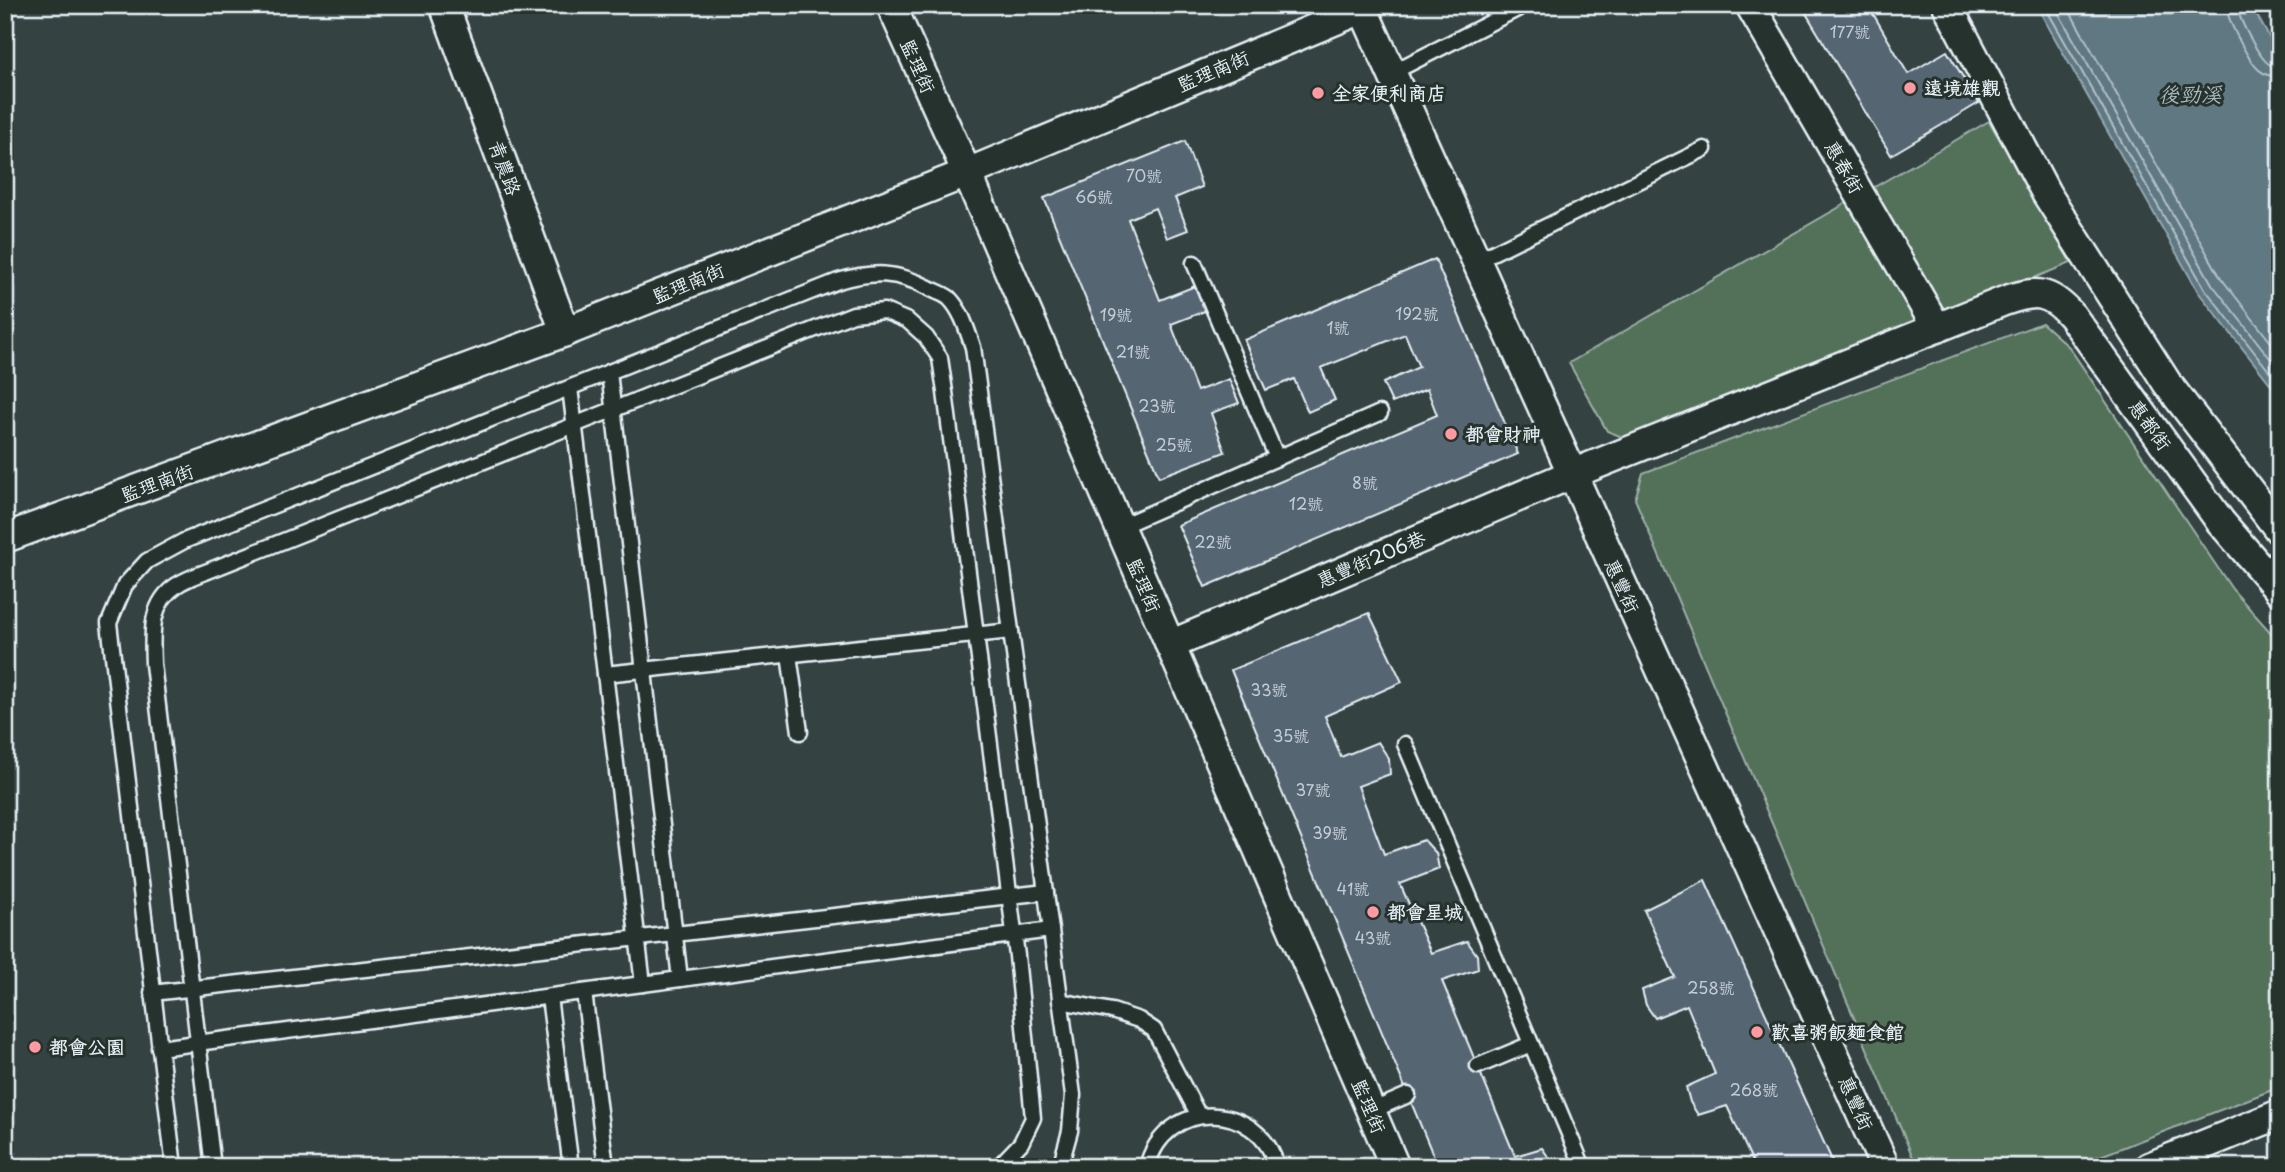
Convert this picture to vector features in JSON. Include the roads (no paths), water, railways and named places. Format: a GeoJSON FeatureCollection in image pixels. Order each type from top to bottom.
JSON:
{"type":"FeatureCollection","features":[{"type":"Feature","properties":{"kind":"street","name":"青農路"},"geometry":{"type":"LineString","coordinates":[[444,5],[565,332]]}},
{"type":"Feature","properties":{"kind":"street","name":"監理街"},"geometry":{"type":"LineString","coordinates":[[891,5],[967,173],[1395,1167]]}},
{"type":"Feature","properties":{"kind":"street","name":"惠春街"},"geometry":{"type":"LineString","coordinates":[[1750,5],[1937,328]]}},
{"type":"Feature","properties":{"kind":"street"},"geometry":{"type":"LineString","coordinates":[[1947,5],[2046,192],[2168,383],[2280,531]]}},
{"type":"Feature","properties":{"kind":"street","name":"監理南街"},"geometry":{"type":"LineString","coordinates":[[5,538],[565,332],[967,173],[1362,7]]}},
{"type":"Feature","properties":{"kind":"street","name":"惠豐街"},"geometry":{"type":"LineString","coordinates":[[1362,7],[1885,1167]]}},
{"type":"Feature","properties":{"kind":"street","name":"惠都街"},"geometry":{"type":"LineString","coordinates":[[1937,328],[2023,295],[2041,293],[2059,301],[2220,521],[2280,591]]}},
{"type":"Feature","properties":{"kind":"street","name":"惠豐街206巷"},"geometry":{"type":"LineString","coordinates":[[1170,645],[1572,474],[1937,328]]}},
{"type":"Feature","properties":{"kind":"street"},"geometry":{"type":"LineString","coordinates":[[2148,1167],[2280,1114]]}},
{"type":"Feature","properties":{"kind":"lane"},"geometry":{"type":"LineString","coordinates":[[1391,72],[1525,5]]}},
{"type":"Feature","properties":{"kind":"lane"},"geometry":{"type":"LineString","coordinates":[[1476,261],[1704,149]]}},
{"type":"Feature","properties":{"kind":"lane"},"geometry":{"type":"LineString","coordinates":[[1194,263],[1277,458]]}},
{"type":"Feature","properties":{"kind":"lane"},"geometry":{"type":"LineString","coordinates":[[174,1167],[109,624],[125,585],[147,561],[184,541],[858,275],[890,273],[920,283],[948,297],[963,317],[973,347],[1073,1096],[1070,1131],[1060,1167]]}},
{"type":"Feature","properties":{"kind":"lane"},"geometry":{"type":"LineString","coordinates":[[213,1167],[153,664],[151,626],[159,604],[176,585],[212,569],[853,314],[884,310],[908,321],[926,337],[940,358],[1027,1037],[1033,1118],[1021,1143],[998,1167]]}},
{"type":"Feature","properties":{"kind":"lane"},"geometry":{"type":"LineString","coordinates":[[609,372],[680,979]]}},
{"type":"Feature","properties":{"kind":"lane"},"geometry":{"type":"LineString","coordinates":[[570,388],[643,984]]}},
{"type":"Feature","properties":{"kind":"lane"},"geometry":{"type":"LineString","coordinates":[[1119,527],[1380,413]]}},
{"type":"Feature","properties":{"kind":"lane"},"geometry":{"type":"LineString","coordinates":[[605,674],[1011,631]]}},
{"type":"Feature","properties":{"kind":"lane"},"geometry":{"type":"LineString","coordinates":[[789,655],[800,732]]}},
{"type":"Feature","properties":{"kind":"lane"},"geometry":{"type":"LineString","coordinates":[[1405,744],[1583,1167]]}},
{"type":"Feature","properties":{"kind":"lane"},"geometry":{"type":"LineString","coordinates":[[152,993],[1046,892]]}},
{"type":"Feature","properties":{"kind":"lane"},"geometry":{"type":"LineString","coordinates":[[159,1048],[1051,930]]}},
{"type":"Feature","properties":{"kind":"lane"},"geometry":{"type":"LineString","coordinates":[[584,992],[606,1167]]}},
{"type":"Feature","properties":{"kind":"lane"},"geometry":{"type":"LineString","coordinates":[[549,997],[571,1167]]}},
{"type":"Feature","properties":{"kind":"lane"},"geometry":{"type":"LineString","coordinates":[[1060,1001],[1112,1011],[1139,1020],[1154,1030],[1199,1116]]}},
{"type":"Feature","properties":{"kind":"lane"},"geometry":{"type":"LineString","coordinates":[[1478,1066],[1531,1044]]}},
{"type":"Feature","properties":{"kind":"lane"},"geometry":{"type":"LineString","coordinates":[[1371,1111],[1408,1095]]}},
{"type":"Feature","properties":{"kind":"lane"},"geometry":{"type":"LineString","coordinates":[[1147,1167],[1161,1137],[1178,1124],[1199,1116],[1222,1115],[1244,1123],[1262,1137],[1274,1155],[1277,1167]]}},
{"type":"Feature","properties":{"kind":"water","name":"後勁溪"},"geometry":{"type":"Polygon","coordinates":[[[2036,5],[2251,5],[2280,56],[2280,396],[2199,293],[2036,5]]]}},
{"type":"Feature","properties":{"kind":"place","name":"遠境雄觀"},"geometry":{"type":"Point","coordinates":[1910,88]}},
{"type":"Feature","properties":{"kind":"place","name":"全家便利商店"},"geometry":{"type":"Point","coordinates":[1318,93]}},
{"type":"Feature","properties":{"kind":"place","name":"都會財神"},"geometry":{"type":"Point","coordinates":[1451,434]}},
{"type":"Feature","properties":{"kind":"place","name":"都會星城"},"geometry":{"type":"Point","coordinates":[1373,912]}},
{"type":"Feature","properties":{"kind":"place","name":"歡喜粥飯麵食館"},"geometry":{"type":"Point","coordinates":[1757,1032]}},
{"type":"Feature","properties":{"kind":"place","name":"都會公園"},"geometry":{"type":"Point","coordinates":[35,1047]}}]}
